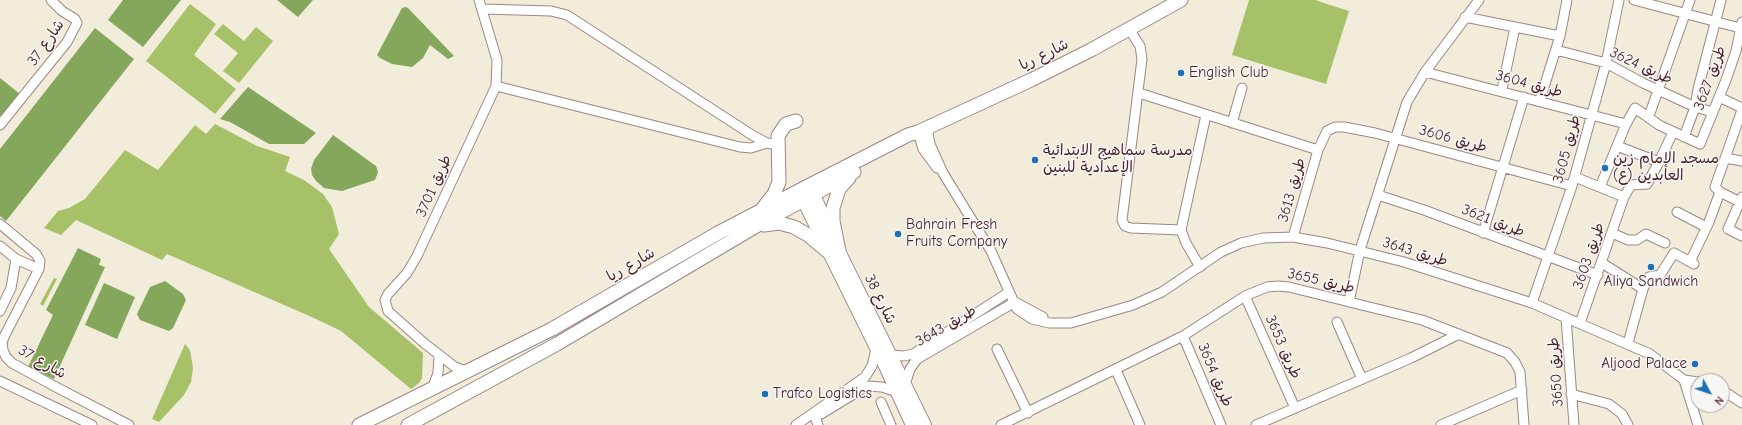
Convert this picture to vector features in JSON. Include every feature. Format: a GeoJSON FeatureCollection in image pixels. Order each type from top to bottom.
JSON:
{"type":"FeatureCollection","features":[{"type":"Feature","properties":{"kind":"main road","name":"شارع ريا"},"geometry":{"type":"LineString","coordinates":[[408,425],[557,344],[758,226],[806,193],[908,135],[1031,80],[1130,29],[1181,0]]}},
{"type":"Feature","properties":{"kind":"main road"},"geometry":{"type":"LineString","coordinates":[[760,211],[770,200],[779,182],[772,144],[783,127],[796,121]]}},
{"type":"Feature","properties":{"kind":"main road","name":"شارع ريا"},"geometry":{"type":"LineString","coordinates":[[359,425],[468,372],[500,354],[552,330],[718,233],[760,211],[806,193],[857,170],[910,140],[922,130]]}},
{"type":"Feature","properties":{"kind":"main road"},"geometry":{"type":"LineString","coordinates":[[833,251],[834,202],[843,184],[857,170]]}},
{"type":"Feature","properties":{"kind":"main road"},"geometry":{"type":"LineString","coordinates":[[758,226],[779,223],[794,227],[833,251]]}},
{"type":"Feature","properties":{"kind":"street","name":"شارع 37"},"geometry":{"type":"LineString","coordinates":[[0,125],[67,42],[77,23],[75,19],[62,11],[51,0]]}},
{"type":"Feature","properties":{"kind":"street"},"geometry":{"type":"LineString","coordinates":[[1348,302],[1360,250],[1407,102],[1425,72],[1479,0]]}},
{"type":"Feature","properties":{"kind":"street"},"geometry":{"type":"LineString","coordinates":[[1540,100],[1560,36],[1568,0]]}},
{"type":"Feature","properties":{"kind":"street","name":"طريق 3605"},"geometry":{"type":"LineString","coordinates":[[1532,304],[1573,181],[1606,63],[1620,0]]}},
{"type":"Feature","properties":{"kind":"street"},"geometry":{"type":"LineString","coordinates":[[1634,0],[1646,2],[1715,22],[1741,25]]}},
{"type":"Feature","properties":{"kind":"street"},"geometry":{"type":"LineString","coordinates":[[1648,116],[1690,0]]}},
{"type":"Feature","properties":{"kind":"street"},"geometry":{"type":"LineString","coordinates":[[1600,187],[1626,124],[1635,108],[1673,132],[1684,137],[1695,107],[1698,89],[1721,0]]}},
{"type":"Feature","properties":{"kind":"street"},"geometry":{"type":"LineString","coordinates":[[481,4],[551,10],[567,15],[772,144]]}},
{"type":"Feature","properties":{"kind":"street","name":"طريق 3701"},"geometry":{"type":"LineString","coordinates":[[468,372],[455,367],[439,356],[388,311],[385,300],[388,294],[407,273],[418,256],[496,86],[497,60],[481,4]]}},
{"type":"Feature","properties":{"kind":"street"},"geometry":{"type":"LineString","coordinates":[[1465,17],[1560,36]]}},
{"type":"Feature","properties":{"kind":"street","name":"طريق 3627"},"geometry":{"type":"LineString","coordinates":[[1684,137],[1700,144],[1739,52],[1741,25]]}},
{"type":"Feature","properties":{"kind":"street"},"geometry":{"type":"LineString","coordinates":[[1502,90],[1515,27]]}},
{"type":"Feature","properties":{"kind":"street"},"geometry":{"type":"LineString","coordinates":[[1130,29],[1140,46],[1142,59],[1122,220],[1125,226],[1131,228],[1182,230]]}},
{"type":"Feature","properties":{"kind":"street","name":"طريق 3624"},"geometry":{"type":"LineString","coordinates":[[1556,50],[1606,63],[1643,83],[1659,89],[1695,107],[1713,112]]}},
{"type":"Feature","properties":{"kind":"street","name":"طريق 3604"},"geometry":{"type":"LineString","coordinates":[[1425,72],[1502,90],[1590,116],[1626,124]]}},
{"type":"Feature","properties":{"kind":"street"},"geometry":{"type":"LineString","coordinates":[[496,86],[740,147],[751,148],[772,144]]}},
{"type":"Feature","properties":{"kind":"street"},"geometry":{"type":"LineString","coordinates":[[1232,123],[1242,88]]}},
{"type":"Feature","properties":{"kind":"street","name":"طريق 3613"},"geometry":{"type":"LineString","coordinates":[[1138,93],[1318,150]]}},
{"type":"Feature","properties":{"kind":"street","name":"طريق 3606"},"geometry":{"type":"LineString","coordinates":[[1482,232],[1524,97]]}},
{"type":"Feature","properties":{"kind":"street"},"geometry":{"type":"LineString","coordinates":[[1719,97],[1741,114],[1715,188],[1720,192],[1741,201],[1728,229],[1742,236]]}},
{"type":"Feature","properties":{"kind":"street"},"geometry":{"type":"LineString","coordinates":[[1200,267],[1186,243],[1182,230],[1206,114]]}},
{"type":"Feature","properties":{"kind":"street","name":"طريق 3613"},"geometry":{"type":"LineString","coordinates":[[1293,238],[1318,150],[1328,130],[1335,127],[1344,127],[1396,138]]}},
{"type":"Feature","properties":{"kind":"street"},"geometry":{"type":"LineString","coordinates":[[922,130],[923,148],[928,158],[943,173],[991,251],[1015,302]]}},
{"type":"Feature","properties":{"kind":"street","name":"طريق 3603"},"geometry":{"type":"LineString","coordinates":[[1580,323],[1624,197],[1631,185],[1647,184],[1673,132]]}},
{"type":"Feature","properties":{"kind":"street","name":"طريق 3606"},"geometry":{"type":"LineString","coordinates":[[1396,138],[1502,167],[1573,181]]}},
{"type":"Feature","properties":{"kind":"street"},"geometry":{"type":"LineString","coordinates":[[1617,146],[1659,162]]}},
{"type":"Feature","properties":{"kind":"street"},"geometry":{"type":"LineString","coordinates":[[1725,158],[1742,161]]}},
{"type":"Feature","properties":{"kind":"street"},"geometry":{"type":"LineString","coordinates":[[1573,181],[1600,187],[1624,197]]}},
{"type":"Feature","properties":{"kind":"street"},"geometry":{"type":"LineString","coordinates":[[1628,343],[1643,289],[1649,277],[1659,276],[1662,273],[1672,254],[1692,263],[1720,192]]}},
{"type":"Feature","properties":{"kind":"street","name":"شارع 38"},"geometry":{"type":"LineString","coordinates":[[806,193],[876,349],[925,425]]}},
{"type":"Feature","properties":{"kind":"street","name":"طريق 3621"},"geometry":{"type":"LineString","coordinates":[[1378,195],[1598,275]]}},
{"type":"Feature","properties":{"kind":"street"},"geometry":{"type":"LineString","coordinates":[[1677,212],[1706,227]]}},
{"type":"Feature","properties":{"kind":"street"},"geometry":{"type":"LineString","coordinates":[[0,224],[36,254],[40,261],[39,269],[16,259],[0,246]]}},
{"type":"Feature","properties":{"kind":"street"},"geometry":{"type":"LineString","coordinates":[[1612,233],[1628,240],[1637,240],[1646,234],[1665,243]]}},
{"type":"Feature","properties":{"kind":"street","name":"طريق 3643"},"geometry":{"type":"LineString","coordinates":[[901,388],[910,369],[917,359],[1015,302],[1019,312],[1038,321],[1064,324],[1088,319],[1140,302],[1162,292],[1221,252],[1241,243],[1263,238],[1293,238],[1360,250],[1404,262],[1532,304],[1628,343],[1658,358],[1684,380]]}},
{"type":"Feature","properties":{"kind":"street","name":"شارع 38"},"geometry":{"type":"LineString","coordinates":[[833,251],[890,355],[912,425]]}},
{"type":"Feature","properties":{"kind":"street"},"geometry":{"type":"LineString","coordinates":[[0,311],[12,288],[16,259]]}},
{"type":"Feature","properties":{"kind":"street"},"geometry":{"type":"LineString","coordinates":[[1602,263],[1643,289]]}},
{"type":"Feature","properties":{"kind":"street","name":"شارع 37"},"geometry":{"type":"LineString","coordinates":[[39,269],[2,342],[6,357],[54,386],[129,425]]}},
{"type":"Feature","properties":{"kind":"street","name":"طريق 3655"},"geometry":{"type":"LineString","coordinates":[[1001,425],[1183,336],[1245,296],[1267,287],[1289,286],[1422,320],[1507,353],[1515,362],[1520,372],[1524,425]]}},
{"type":"Feature","properties":{"kind":"street","name":"طريق 3643"},"geometry":{"type":"LineString","coordinates":[[890,355],[904,356],[913,354],[1009,292]]}},
{"type":"Feature","properties":{"kind":"street","name":"طريق 3653"},"geometry":{"type":"LineString","coordinates":[[1245,296],[1294,408]]}},
{"type":"Feature","properties":{"kind":"street","name":"طريق 3650"},"geometry":{"type":"LineString","coordinates":[[1566,318],[1574,425]]}},
{"type":"Feature","properties":{"kind":"street"},"geometry":{"type":"LineString","coordinates":[[1337,322],[1362,379]]}},
{"type":"Feature","properties":{"kind":"street"},"geometry":{"type":"LineString","coordinates":[[1256,425],[1411,358],[1459,334]]}},
{"type":"Feature","properties":{"kind":"street","name":"طريق 3654"},"geometry":{"type":"LineString","coordinates":[[1183,336],[1222,425]]}},
{"type":"Feature","properties":{"kind":"street"},"geometry":{"type":"LineString","coordinates":[[796,425],[865,377],[872,366],[876,349]]}},
{"type":"Feature","properties":{"kind":"street"},"geometry":{"type":"LineString","coordinates":[[996,349],[1028,413]]}},
{"type":"Feature","properties":{"kind":"street"},"geometry":{"type":"LineString","coordinates":[[432,389],[438,373],[439,356]]}},
{"type":"Feature","properties":{"kind":"street"},"geometry":{"type":"LineString","coordinates":[[1116,370],[1140,425]]}},
{"type":"Feature","properties":{"kind":"street"},"geometry":{"type":"LineString","coordinates":[[1690,381],[1684,380],[1698,425]]}},
{"type":"Feature","properties":{"kind":"street"},"geometry":{"type":"LineString","coordinates":[[0,381],[92,425]]}},
{"type":"Feature","properties":{"kind":"street"},"geometry":{"type":"LineString","coordinates":[[802,425],[817,421],[867,386],[901,388]]}},
{"type":"Feature","properties":{"kind":"street"},"geometry":{"type":"LineString","coordinates":[[1441,425],[1522,390]]}},
{"type":"Feature","properties":{"kind":"street"},"geometry":{"type":"LineString","coordinates":[[1571,394],[1609,404],[1622,414],[1628,425]]}},
{"type":"Feature","properties":{"kind":"street"},"geometry":{"type":"LineString","coordinates":[[1730,395],[1742,403]]}},
{"type":"Feature","properties":{"kind":"street"},"geometry":{"type":"LineString","coordinates":[[881,402],[891,425]]}},
{"type":"Feature","properties":{"kind":"green space"},"geometry":{"type":"Polygon","coordinates":[[[123,0],[181,0],[143,47],[108,20],[123,0]]]}},
{"type":"Feature","properties":{"kind":"green space"},"geometry":{"type":"Polygon","coordinates":[[[277,0],[313,0],[298,17],[277,0]]]}},
{"type":"Feature","properties":{"kind":"green space"},"geometry":{"type":"Polygon","coordinates":[[[1249,0],[1315,0],[1349,11],[1326,84],[1232,55],[1249,0]]]}},
{"type":"Feature","properties":{"kind":"green space"},"geometry":{"type":"Polygon","coordinates":[[[190,4],[216,24],[194,55],[236,89],[215,114],[146,61],[190,4]]]}},
{"type":"Feature","properties":{"kind":"green space"},"geometry":{"type":"Polygon","coordinates":[[[406,7],[454,56],[448,59],[430,45],[423,58],[412,67],[392,64],[377,55],[402,8],[406,7]]]}},
{"type":"Feature","properties":{"kind":"green space"},"geometry":{"type":"Polygon","coordinates":[[[223,24],[244,41],[256,27],[273,41],[239,83],[223,71],[238,53],[214,34],[223,24]]]}},
{"type":"Feature","properties":{"kind":"green space"},"geometry":{"type":"Polygon","coordinates":[[[95,28],[134,59],[6,221],[0,216],[0,149],[95,28]]]}},
{"type":"Feature","properties":{"kind":"green space"},"geometry":{"type":"Polygon","coordinates":[[[0,78],[20,94],[0,118],[0,78]]]}},
{"type":"Feature","properties":{"kind":"green space"},"geometry":{"type":"Polygon","coordinates":[[[248,87],[316,133],[304,144],[269,144],[230,122],[220,119],[248,87]]]}},
{"type":"Feature","properties":{"kind":"green space"},"geometry":{"type":"Polygon","coordinates":[[[215,124],[257,146],[290,157],[285,171],[304,180],[323,194],[332,207],[339,234],[329,249],[369,307],[423,353],[422,378],[419,383],[411,389],[341,331],[167,254],[162,260],[76,220],[61,235],[44,228],[58,211],[69,208],[85,199],[125,150],[158,170],[195,125],[206,134],[215,124]]]}},
{"type":"Feature","properties":{"kind":"green space"},"geometry":{"type":"Polygon","coordinates":[[[333,135],[376,166],[378,172],[375,180],[342,191],[324,188],[316,181],[312,175],[311,169],[314,160],[333,135]]]}},
{"type":"Feature","properties":{"kind":"green space"},"geometry":{"type":"Polygon","coordinates":[[[78,248],[101,259],[99,265],[105,267],[54,379],[28,367],[53,315],[46,310],[78,248]]]}},
{"type":"Feature","properties":{"kind":"green space"},"geometry":{"type":"Polygon","coordinates":[[[54,278],[57,279],[43,306],[40,304],[54,278]]]}},
{"type":"Feature","properties":{"kind":"green space"},"geometry":{"type":"Polygon","coordinates":[[[165,281],[183,294],[186,300],[173,328],[169,331],[140,320],[137,314],[150,287],[165,281]]]}},
{"type":"Feature","properties":{"kind":"green space"},"geometry":{"type":"Polygon","coordinates":[[[104,283],[135,297],[117,339],[85,325],[104,283]]]}},
{"type":"Feature","properties":{"kind":"green space"},"geometry":{"type":"Polygon","coordinates":[[[185,344],[190,350],[193,368],[191,382],[184,395],[159,422],[152,419],[185,344]]]}},
{"type":"Feature","properties":{"kind":"place","name":"English Club"},"geometry":{"type":"Point","coordinates":[1181,73]}},
{"type":"Feature","properties":{"kind":"place","name":"مدرسة سماهيج الابتدائية الإعدادية للبنين"},"geometry":{"type":"Point","coordinates":[1035,160]}},
{"type":"Feature","properties":{"kind":"place","name":"مسجد الإمام زين العابدين (ع)"},"geometry":{"type":"Point","coordinates":[1605,168]}},
{"type":"Feature","properties":{"kind":"place","name":"Bahrain Fresh Fruits Company"},"geometry":{"type":"Point","coordinates":[898,234]}},
{"type":"Feature","properties":{"kind":"place","name":"Aliya Sandwich"},"geometry":{"type":"Point","coordinates":[1651,267]}},
{"type":"Feature","properties":{"kind":"place","name":"Aljood Palace"},"geometry":{"type":"Point","coordinates":[1695,364]}},
{"type":"Feature","properties":{"kind":"place","name":"Trafco Logistics"},"geometry":{"type":"Point","coordinates":[765,394]}}]}
